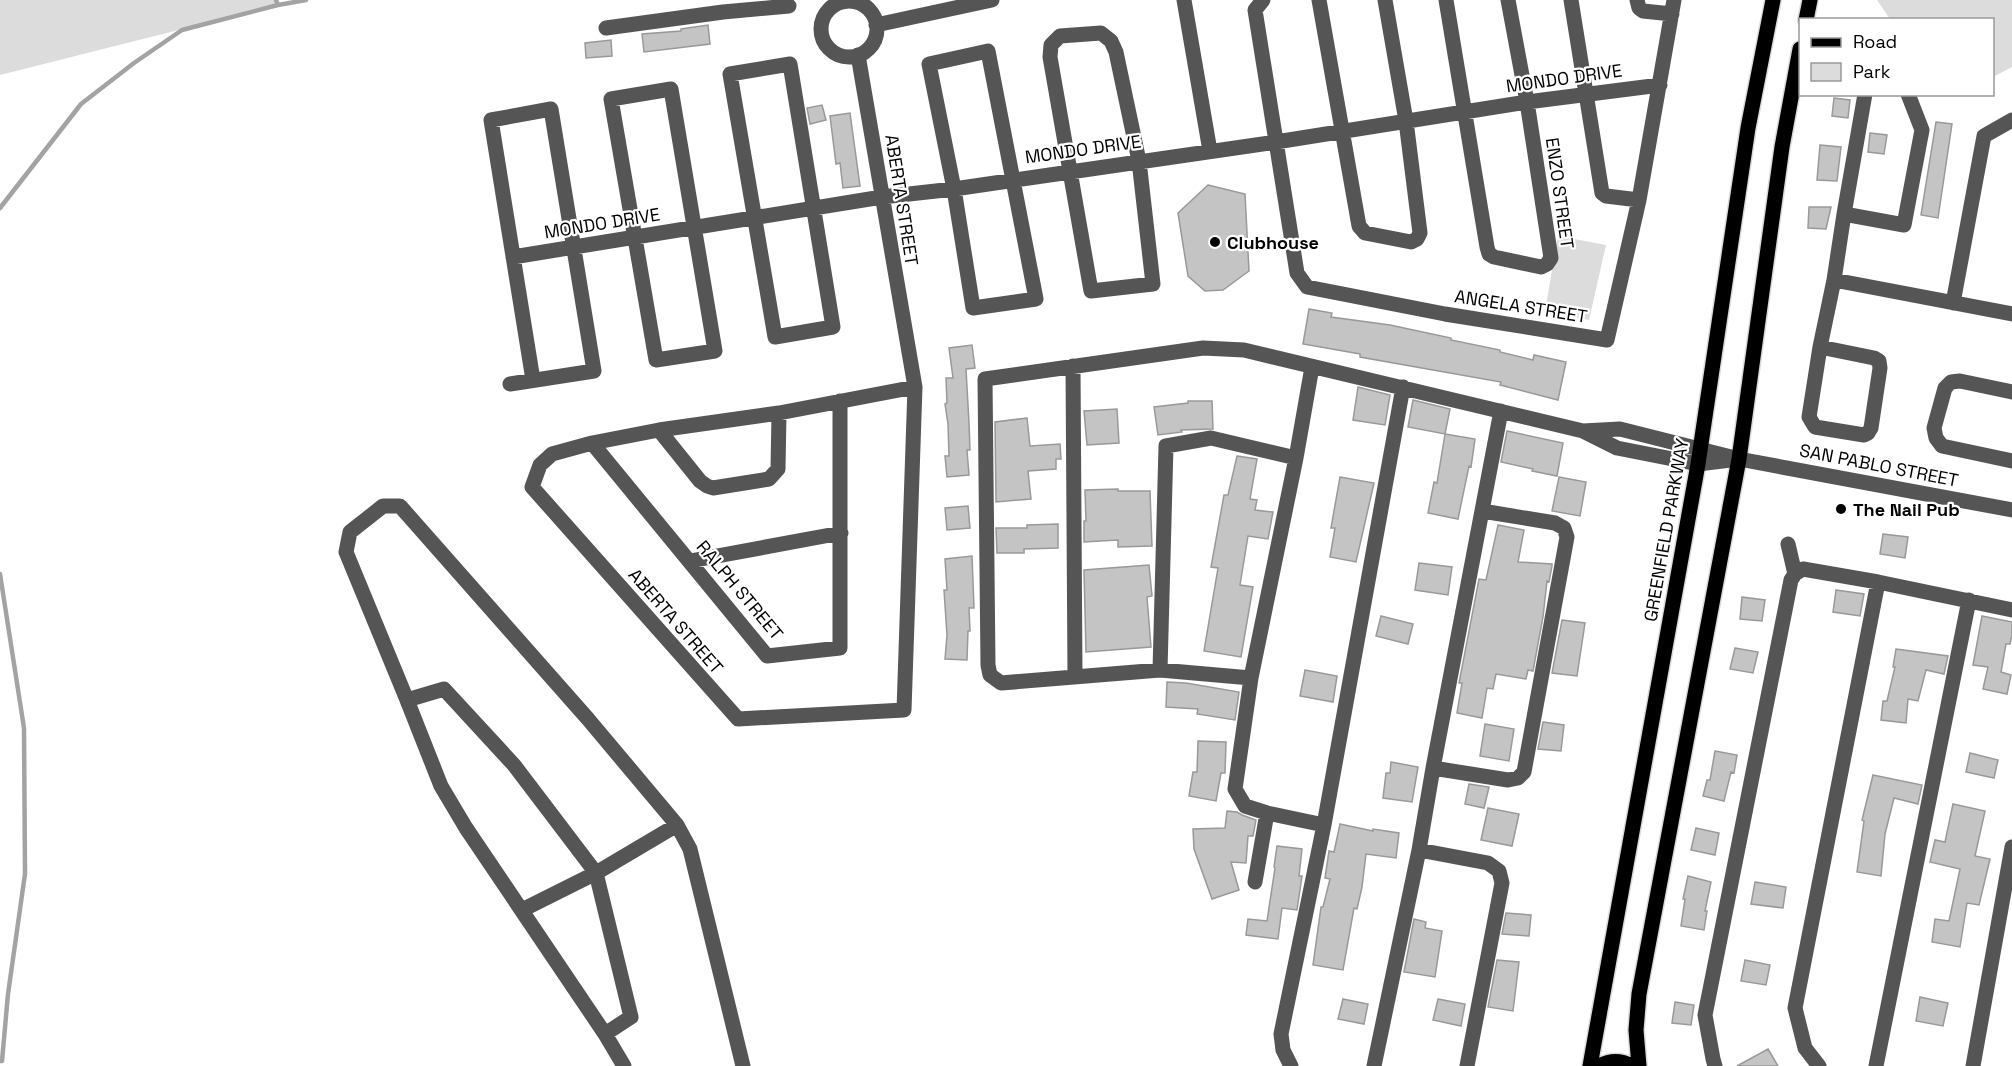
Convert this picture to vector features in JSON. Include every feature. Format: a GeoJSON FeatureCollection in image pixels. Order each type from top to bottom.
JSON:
{"type":"FeatureCollection","features":[{"type":"Feature","properties":{"kind":"main road","name":"GREENFIELD PARKWAY"},"geometry":{"type":"LineString","coordinates":[[1590,1066],[1698,464],[1748,128],[1773,0]]}},
{"type":"Feature","properties":{"kind":"main road"},"geometry":{"type":"LineString","coordinates":[[1806,18],[1810,0]]}},
{"type":"Feature","properties":{"kind":"main road"},"geometry":{"type":"LineString","coordinates":[[1639,1066],[1636,1030],[1639,994],[1739,459],[1782,147],[1799,54]]}},
{"type":"Feature","properties":{"kind":"main road"},"geometry":{"type":"LineString","coordinates":[[1599,1066],[1617,1061],[1632,1066]]}},
{"type":"Feature","properties":{"kind":"street"},"geometry":{"type":"LineString","coordinates":[[876,25],[992,0]]}},
{"type":"Feature","properties":{"kind":"street"},"geometry":{"type":"LineString","coordinates":[[1184,0],[1210,151]]}},
{"type":"Feature","properties":{"kind":"street"},"geometry":{"type":"LineString","coordinates":[[1263,0],[1255,10],[1276,142]]}},
{"type":"Feature","properties":{"kind":"street"},"geometry":{"type":"LineString","coordinates":[[1319,0],[1359,226],[1365,233],[1411,242],[1417,239],[1420,232],[1406,121],[1385,0]]}},
{"type":"Feature","properties":{"kind":"street"},"geometry":{"type":"LineString","coordinates":[[1446,0],[1464,112]]}},
{"type":"Feature","properties":{"kind":"street"},"geometry":{"type":"LineString","coordinates":[[1508,0],[1527,102]]}},
{"type":"Feature","properties":{"kind":"street"},"geometry":{"type":"LineString","coordinates":[[1571,0],[1602,193],[1606,196],[1639,200]]}},
{"type":"Feature","properties":{"kind":"street"},"geometry":{"type":"LineString","coordinates":[[1637,0],[1639,8],[1643,11],[1673,7]]}},
{"type":"Feature","properties":{"kind":"street"},"geometry":{"type":"LineString","coordinates":[[845,1],[861,4],[868,10],[876,25],[874,40],[865,52],[849,57],[831,51],[822,36],[821,26],[828,10],[845,1]]}},
{"type":"Feature","properties":{"kind":"street"},"geometry":{"type":"LineString","coordinates":[[606,28],[722,6],[789,6]]}},
{"type":"Feature","properties":{"kind":"street","name":"ANGELA STREET"},"geometry":{"type":"LineString","coordinates":[[1276,142],[1297,273],[1307,287],[1445,314],[1607,340],[1639,200],[1673,7]]}},
{"type":"Feature","properties":{"kind":"street"},"geometry":{"type":"LineString","coordinates":[[1101,33],[1111,41],[1116,52],[1139,160],[1153,284],[1091,291],[1050,57],[1051,45],[1060,36],[1101,33]]}},
{"type":"Feature","properties":{"kind":"street"},"geometry":{"type":"LineString","coordinates":[[988,51],[1012,179],[1036,299],[973,308],[954,189],[928,64],[988,51]]}},
{"type":"Feature","properties":{"kind":"street","name":"ABERTA STREET"},"geometry":{"type":"LineString","coordinates":[[858,55],[915,387],[904,710],[738,719],[532,487],[540,465],[552,454],[592,443],[658,430],[779,413],[915,387]]}},
{"type":"Feature","properties":{"kind":"street"},"geometry":{"type":"LineString","coordinates":[[790,64],[833,327],[775,337],[754,218],[730,74],[790,64]]}},
{"type":"Feature","properties":{"kind":"street","name":"MONDO DRIVE"},"geometry":{"type":"LineString","coordinates":[[513,257],[882,197],[954,189],[1139,160],[1342,132],[1527,102],[1660,85]]}},
{"type":"Feature","properties":{"kind":"street"},"geometry":{"type":"LineString","coordinates":[[671,89],[714,351],[656,360],[635,237],[611,99],[671,89]]}},
{"type":"Feature","properties":{"kind":"street"},"geometry":{"type":"LineString","coordinates":[[1820,347],[1879,361],[1873,418],[1868,433],[1864,435],[1815,427],[1809,417],[1820,347],[1834,280],[1865,96]]}},
{"type":"Feature","properties":{"kind":"street"},"geometry":{"type":"LineString","coordinates":[[1844,214],[1904,225],[1922,130],[1909,96]]}},
{"type":"Feature","properties":{"kind":"street","name":"ENZO STREET"},"geometry":{"type":"LineString","coordinates":[[1464,112],[1489,254],[1540,267],[1547,264],[1551,258],[1527,102]]}},
{"type":"Feature","properties":{"kind":"street"},"geometry":{"type":"LineString","coordinates":[[510,384],[594,371],[551,109],[491,120],[534,380]]}},
{"type":"Feature","properties":{"kind":"street"},"geometry":{"type":"LineString","coordinates":[[1953,303],[1984,136],[2012,120]]}},
{"type":"Feature","properties":{"kind":"street"},"geometry":{"type":"LineString","coordinates":[[1834,280],[2012,314]]}},
{"type":"Feature","properties":{"kind":"street"},"geometry":{"type":"LineString","coordinates":[[1251,678],[1160,670],[1001,683],[990,675],[988,665],[985,379],[1203,348],[1244,350],[1583,431],[1617,448],[1698,464],[1739,459]]}},
{"type":"Feature","properties":{"kind":"street"},"geometry":{"type":"LineString","coordinates":[[1072,366],[1075,676]]}},
{"type":"Feature","properties":{"kind":"street"},"geometry":{"type":"LineString","coordinates":[[1312,367],[1296,458],[1251,678],[1235,789],[1245,806],[1324,825]]}},
{"type":"Feature","properties":{"kind":"street"},"geometry":{"type":"LineString","coordinates":[[2012,392],[1960,381],[1951,382],[1946,388],[1934,428],[1936,438],[1942,446],[2012,461]]}},
{"type":"Feature","properties":{"kind":"street"},"geometry":{"type":"LineString","coordinates":[[1291,1066],[1283,1050],[1281,1034],[1324,825],[1403,387]]}},
{"type":"Feature","properties":{"kind":"street","name":"RALPH STREET"},"geometry":{"type":"LineString","coordinates":[[592,443],[767,656],[840,648],[840,401]]}},
{"type":"Feature","properties":{"kind":"street"},"geometry":{"type":"LineString","coordinates":[[1374,1066],[1419,850],[1501,411]]}},
{"type":"Feature","properties":{"kind":"street"},"geometry":{"type":"LineString","coordinates":[[658,430],[700,481],[713,488],[769,479],[775,474],[778,469],[779,413]]}},
{"type":"Feature","properties":{"kind":"street"},"geometry":{"type":"LineString","coordinates":[[1583,431],[1617,429],[1739,459]]}},
{"type":"Feature","properties":{"kind":"street"},"geometry":{"type":"LineString","coordinates":[[1160,670],[1166,446],[1211,438],[1296,458]]}},
{"type":"Feature","properties":{"kind":"street","name":"SAN PABLO STREET"},"geometry":{"type":"LineString","coordinates":[[1739,459],[2012,510]]}},
{"type":"Feature","properties":{"kind":"street"},"geometry":{"type":"LineString","coordinates":[[624,1066],[605,1034],[466,828],[441,786],[346,552],[350,532],[383,506],[400,506],[580,710],[677,825],[690,849],[742,1066]]}},
{"type":"Feature","properties":{"kind":"street"},"geometry":{"type":"LineString","coordinates":[[1433,768],[1508,780],[1518,778],[1524,772],[1568,537],[1564,528],[1555,523],[1482,511]]}},
{"type":"Feature","properties":{"kind":"street"},"geometry":{"type":"LineString","coordinates":[[690,561],[841,533]]}},
{"type":"Feature","properties":{"kind":"street"},"geometry":{"type":"LineString","coordinates":[[1788,544],[1795,574]]}},
{"type":"Feature","properties":{"kind":"street"},"geometry":{"type":"LineString","coordinates":[[1715,1066],[1705,1014],[1791,580],[1803,569],[2012,610]]}},
{"type":"Feature","properties":{"kind":"street"},"geometry":{"type":"LineString","coordinates":[[1819,1066],[1805,1048],[1795,1008],[1878,582]]}},
{"type":"Feature","properties":{"kind":"street"},"geometry":{"type":"LineString","coordinates":[[1876,1066],[1970,600]]}},
{"type":"Feature","properties":{"kind":"street"},"geometry":{"type":"LineString","coordinates":[[407,700],[444,690],[514,765],[596,873],[631,1017],[605,1034]]}},
{"type":"Feature","properties":{"kind":"street"},"geometry":{"type":"LineString","coordinates":[[1255,882],[1267,813]]}},
{"type":"Feature","properties":{"kind":"street"},"geometry":{"type":"LineString","coordinates":[[522,910],[596,873],[677,825]]}},
{"type":"Feature","properties":{"kind":"street"},"geometry":{"type":"LineString","coordinates":[[1973,1066],[2012,847]]}},
{"type":"Feature","properties":{"kind":"street"},"geometry":{"type":"LineString","coordinates":[[1419,850],[1488,863],[1499,871],[1502,883],[1467,1066]]}},
{"type":"Feature","properties":{"kind":"green space"},"geometry":{"type":"Polygon","coordinates":[[[0,0],[276,0],[278,5],[0,75],[0,0]]]}},
{"type":"Feature","properties":{"kind":"green space"},"geometry":{"type":"Polygon","coordinates":[[[1877,0],[2012,0],[2012,67],[1994,76],[1994,18],[1889,18],[1877,0]]]}},
{"type":"Feature","properties":{"kind":"green space"},"geometry":{"type":"Polygon","coordinates":[[[1558,236],[1606,245],[1589,320],[1545,311],[1558,236]]]}},
{"type":"Feature","properties":{"kind":"building"},"geometry":{"type":"Polygon","coordinates":[[[708,25],[710,44],[644,52],[642,34],[681,31],[681,29],[708,25]]]}},
{"type":"Feature","properties":{"kind":"building"},"geometry":{"type":"Polygon","coordinates":[[[611,40],[612,56],[586,58],[585,43],[611,40]]]}},
{"type":"Feature","properties":{"kind":"building"},"geometry":{"type":"Polygon","coordinates":[[[1834,98],[1850,100],[1848,118],[1832,116],[1834,98]]]}},
{"type":"Feature","properties":{"kind":"building"},"geometry":{"type":"Polygon","coordinates":[[[822,105],[826,120],[810,124],[807,108],[822,105]]]}},
{"type":"Feature","properties":{"kind":"building"},"geometry":{"type":"Polygon","coordinates":[[[850,113],[860,186],[843,188],[840,163],[836,164],[830,116],[850,113]]]}},
{"type":"Feature","properties":{"kind":"building"},"geometry":{"type":"Polygon","coordinates":[[[1936,122],[1952,124],[1938,218],[1921,215],[1936,122]]]}},
{"type":"Feature","properties":{"kind":"building"},"geometry":{"type":"Polygon","coordinates":[[[1870,133],[1887,135],[1884,154],[1868,152],[1870,133]]]}},
{"type":"Feature","properties":{"kind":"building"},"geometry":{"type":"Polygon","coordinates":[[[1820,145],[1841,147],[1837,181],[1817,180],[1820,145]]]}},
{"type":"Feature","properties":{"kind":"building","name":"Clubhouse"},"geometry":{"type":"Polygon","coordinates":[[[1208,185],[1245,194],[1249,271],[1223,290],[1205,291],[1188,276],[1178,213],[1208,185]]]}},
{"type":"Feature","properties":{"kind":"building"},"geometry":{"type":"Polygon","coordinates":[[[1809,207],[1831,207],[1826,229],[1808,228],[1809,207]]]}},
{"type":"Feature","properties":{"kind":"building"},"geometry":{"type":"Polygon","coordinates":[[[1309,309],[1332,313],[1331,317],[1390,325],[1451,338],[1451,340],[1500,350],[1500,352],[1533,360],[1534,355],[1566,362],[1558,400],[1500,385],[1501,382],[1360,357],[1360,354],[1303,344],[1309,309]]]}},
{"type":"Feature","properties":{"kind":"building"},"geometry":{"type":"Polygon","coordinates":[[[972,345],[975,368],[966,369],[969,475],[947,477],[945,456],[949,456],[945,404],[947,403],[946,378],[953,378],[949,348],[972,345]]]}},
{"type":"Feature","properties":{"kind":"building"},"geometry":{"type":"Polygon","coordinates":[[[1358,387],[1390,395],[1385,425],[1353,420],[1358,387]]]}},
{"type":"Feature","properties":{"kind":"building"},"geometry":{"type":"Polygon","coordinates":[[[1413,400],[1450,409],[1445,434],[1408,427],[1413,400]]]}},
{"type":"Feature","properties":{"kind":"building"},"geometry":{"type":"Polygon","coordinates":[[[1188,401],[1212,401],[1213,429],[1181,430],[1182,432],[1158,435],[1154,407],[1188,403],[1188,401]]]}},
{"type":"Feature","properties":{"kind":"building"},"geometry":{"type":"Polygon","coordinates":[[[1117,409],[1119,443],[1087,445],[1084,411],[1117,409]]]}},
{"type":"Feature","properties":{"kind":"building"},"geometry":{"type":"Polygon","coordinates":[[[1027,418],[1030,446],[1060,444],[1061,459],[1056,459],[1056,469],[1028,471],[1031,499],[996,502],[995,422],[1027,418]]]}},
{"type":"Feature","properties":{"kind":"building"},"geometry":{"type":"Polygon","coordinates":[[[1507,431],[1563,443],[1557,476],[1501,462],[1507,431]]]}},
{"type":"Feature","properties":{"kind":"building"},"geometry":{"type":"Polygon","coordinates":[[[1445,434],[1475,439],[1471,467],[1469,466],[1458,519],[1428,513],[1434,482],[1437,483],[1445,434]]]}},
{"type":"Feature","properties":{"kind":"building"},"geometry":{"type":"Polygon","coordinates":[[[1237,456],[1257,459],[1250,499],[1257,500],[1255,510],[1273,512],[1268,539],[1248,536],[1240,585],[1253,587],[1241,657],[1204,651],[1218,568],[1211,567],[1224,495],[1228,495],[1237,456]]]}},
{"type":"Feature","properties":{"kind":"building"},"geometry":{"type":"Polygon","coordinates":[[[1340,477],[1374,483],[1356,562],[1330,557],[1335,528],[1331,528],[1340,477]]]}},
{"type":"Feature","properties":{"kind":"building"},"geometry":{"type":"Polygon","coordinates":[[[1559,477],[1586,482],[1580,516],[1552,511],[1559,477]]]}},
{"type":"Feature","properties":{"kind":"building"},"geometry":{"type":"Polygon","coordinates":[[[1118,489],[1118,491],[1150,491],[1152,546],[1118,547],[1118,540],[1084,542],[1085,490],[1118,489]]]}},
{"type":"Feature","properties":{"kind":"building"},"geometry":{"type":"Polygon","coordinates":[[[968,506],[970,528],[947,530],[945,508],[968,506]]]}},
{"type":"Feature","properties":{"kind":"building"},"geometry":{"type":"Polygon","coordinates":[[[1058,524],[1058,548],[1024,549],[1024,553],[997,553],[996,528],[1027,528],[1027,525],[1058,524]]]}},
{"type":"Feature","properties":{"kind":"building"},"geometry":{"type":"Polygon","coordinates":[[[1498,525],[1524,530],[1518,562],[1552,564],[1552,566],[1549,582],[1547,581],[1533,671],[1528,670],[1526,679],[1496,674],[1493,689],[1487,688],[1482,718],[1457,713],[1462,683],[1459,683],[1479,579],[1486,580],[1498,525]]]}},
{"type":"Feature","properties":{"kind":"building"},"geometry":{"type":"Polygon","coordinates":[[[1883,534],[1908,537],[1905,558],[1880,554],[1883,534]]]}},
{"type":"Feature","properties":{"kind":"building"},"geometry":{"type":"Polygon","coordinates":[[[972,556],[974,608],[969,608],[970,631],[968,631],[967,660],[945,659],[947,635],[944,590],[947,590],[945,559],[972,556]]]}},
{"type":"Feature","properties":{"kind":"building"},"geometry":{"type":"Polygon","coordinates":[[[1419,563],[1452,567],[1448,595],[1415,590],[1419,563]]]}},
{"type":"Feature","properties":{"kind":"building"},"geometry":{"type":"Polygon","coordinates":[[[1149,565],[1152,596],[1147,597],[1151,647],[1086,652],[1084,570],[1149,565]]]}},
{"type":"Feature","properties":{"kind":"building"},"geometry":{"type":"Polygon","coordinates":[[[1836,590],[1864,594],[1860,616],[1833,612],[1836,590]]]}},
{"type":"Feature","properties":{"kind":"building"},"geometry":{"type":"Polygon","coordinates":[[[1742,597],[1765,600],[1762,621],[1740,619],[1742,597]]]}},
{"type":"Feature","properties":{"kind":"building"},"geometry":{"type":"Polygon","coordinates":[[[1381,616],[1413,624],[1408,644],[1376,636],[1381,616]]]}},
{"type":"Feature","properties":{"kind":"building"},"geometry":{"type":"Polygon","coordinates":[[[1982,616],[2012,622],[2012,635],[2010,644],[2006,644],[2001,672],[2011,675],[2007,694],[1983,689],[1988,667],[1973,665],[1982,616]]]}},
{"type":"Feature","properties":{"kind":"building"},"geometry":{"type":"Polygon","coordinates":[[[1562,620],[1585,623],[1577,676],[1552,673],[1562,620]]]}},
{"type":"Feature","properties":{"kind":"building"},"geometry":{"type":"Polygon","coordinates":[[[1735,648],[1758,652],[1753,673],[1730,669],[1735,648]]]}},
{"type":"Feature","properties":{"kind":"building"},"geometry":{"type":"Polygon","coordinates":[[[1896,649],[1948,656],[1944,674],[1926,670],[1918,701],[1908,699],[1906,723],[1881,720],[1883,701],[1887,701],[1895,667],[1893,667],[1896,649]]]}},
{"type":"Feature","properties":{"kind":"building"},"geometry":{"type":"Polygon","coordinates":[[[1305,670],[1337,676],[1333,702],[1300,696],[1305,670]]]}},
{"type":"Feature","properties":{"kind":"building"},"geometry":{"type":"Polygon","coordinates":[[[1167,682],[1239,692],[1235,720],[1197,714],[1198,709],[1166,707],[1167,682]]]}},
{"type":"Feature","properties":{"kind":"building"},"geometry":{"type":"Polygon","coordinates":[[[1543,722],[1564,725],[1561,751],[1538,749],[1543,722]]]}},
{"type":"Feature","properties":{"kind":"building"},"geometry":{"type":"Polygon","coordinates":[[[1485,724],[1514,729],[1509,761],[1480,756],[1485,724]]]}},
{"type":"Feature","properties":{"kind":"building"},"geometry":{"type":"Polygon","coordinates":[[[1198,741],[1226,742],[1225,773],[1221,773],[1216,801],[1189,796],[1193,772],[1197,772],[1198,741]]]}},
{"type":"Feature","properties":{"kind":"building"},"geometry":{"type":"Polygon","coordinates":[[[1715,751],[1737,755],[1734,773],[1731,772],[1724,801],[1703,796],[1707,780],[1710,780],[1715,751]]]}},
{"type":"Feature","properties":{"kind":"building"},"geometry":{"type":"Polygon","coordinates":[[[1970,753],[1998,760],[1994,778],[1966,772],[1970,753]]]}},
{"type":"Feature","properties":{"kind":"building"},"geometry":{"type":"Polygon","coordinates":[[[1391,762],[1418,767],[1412,802],[1383,798],[1386,773],[1390,773],[1391,762]]]}},
{"type":"Feature","properties":{"kind":"building"},"geometry":{"type":"Polygon","coordinates":[[[1873,775],[1922,785],[1918,804],[1894,798],[1885,834],[1881,876],[1857,872],[1864,821],[1862,820],[1873,775]]]}},
{"type":"Feature","properties":{"kind":"building"},"geometry":{"type":"Polygon","coordinates":[[[1469,784],[1489,787],[1484,808],[1465,804],[1469,784]]]}},
{"type":"Feature","properties":{"kind":"building"},"geometry":{"type":"Polygon","coordinates":[[[1953,804],[1985,811],[1975,856],[1990,859],[1979,905],[1967,903],[1960,947],[1932,942],[1935,919],[1949,921],[1960,869],[1930,862],[1935,840],[1945,842],[1953,804]]]}},
{"type":"Feature","properties":{"kind":"building"},"geometry":{"type":"Polygon","coordinates":[[[1488,808],[1519,814],[1512,846],[1481,840],[1488,808]]]}},
{"type":"Feature","properties":{"kind":"building"},"geometry":{"type":"Polygon","coordinates":[[[1227,811],[1237,812],[1256,820],[1253,836],[1248,836],[1246,863],[1231,862],[1239,890],[1212,899],[1194,849],[1193,829],[1225,828],[1227,811]]]}},
{"type":"Feature","properties":{"kind":"building"},"geometry":{"type":"Polygon","coordinates":[[[1340,824],[1373,831],[1373,829],[1399,833],[1396,858],[1366,854],[1362,887],[1357,909],[1354,908],[1343,970],[1313,965],[1321,907],[1323,907],[1330,879],[1325,878],[1329,851],[1334,852],[1340,824]]]}},
{"type":"Feature","properties":{"kind":"building"},"geometry":{"type":"Polygon","coordinates":[[[1696,828],[1719,833],[1715,855],[1691,850],[1696,828]]]}},
{"type":"Feature","properties":{"kind":"building"},"geometry":{"type":"Polygon","coordinates":[[[1277,846],[1302,849],[1299,876],[1302,876],[1297,910],[1282,908],[1278,939],[1246,935],[1248,919],[1267,921],[1277,846]]]}},
{"type":"Feature","properties":{"kind":"building"},"geometry":{"type":"Polygon","coordinates":[[[1688,876],[1711,882],[1704,930],[1681,926],[1688,876]]]}},
{"type":"Feature","properties":{"kind":"building"},"geometry":{"type":"Polygon","coordinates":[[[1755,882],[1786,887],[1783,908],[1751,904],[1755,882]]]}},
{"type":"Feature","properties":{"kind":"building"},"geometry":{"type":"Polygon","coordinates":[[[1506,913],[1531,915],[1529,936],[1502,934],[1506,913]]]}},
{"type":"Feature","properties":{"kind":"building"},"geometry":{"type":"Polygon","coordinates":[[[1414,919],[1426,922],[1425,928],[1442,931],[1435,977],[1404,972],[1414,919]]]}},
{"type":"Feature","properties":{"kind":"building"},"geometry":{"type":"Polygon","coordinates":[[[1497,960],[1519,962],[1513,1011],[1488,1007],[1497,960]]]}},
{"type":"Feature","properties":{"kind":"building"},"geometry":{"type":"Polygon","coordinates":[[[1745,960],[1770,965],[1766,985],[1741,981],[1745,960]]]}},
{"type":"Feature","properties":{"kind":"building"},"geometry":{"type":"Polygon","coordinates":[[[1920,997],[1948,1003],[1943,1026],[1916,1021],[1920,997]]]}},
{"type":"Feature","properties":{"kind":"building"},"geometry":{"type":"Polygon","coordinates":[[[1343,999],[1368,1004],[1364,1024],[1338,1019],[1343,999]]]}},
{"type":"Feature","properties":{"kind":"building"},"geometry":{"type":"Polygon","coordinates":[[[1438,999],[1465,1004],[1461,1026],[1433,1020],[1438,999]]]}},
{"type":"Feature","properties":{"kind":"building"},"geometry":{"type":"Polygon","coordinates":[[[1675,1002],[1694,1005],[1691,1025],[1672,1023],[1675,1002]]]}},
{"type":"Feature","properties":{"kind":"building"},"geometry":{"type":"Polygon","coordinates":[[[1768,1049],[1778,1066],[1737,1066],[1768,1049]]]}},
{"type":"Feature","properties":{"kind":"waterway"},"geometry":{"type":"LineString","coordinates":[[0,208],[81,104],[134,63],[182,30],[278,5],[276,0]]}},
{"type":"Feature","properties":{"kind":"waterway"},"geometry":{"type":"LineString","coordinates":[[278,5],[306,0]]}},
{"type":"Feature","properties":{"kind":"waterway"},"geometry":{"type":"LineString","coordinates":[[0,574],[24,728],[25,874],[8,994],[2,1061],[0,1061]]}},
{"type":"Feature","properties":{"kind":"place","name":"Clubhouse"},"geometry":{"type":"Point","coordinates":[1215,242]}},
{"type":"Feature","properties":{"kind":"place","name":"The Nail Pub"},"geometry":{"type":"Point","coordinates":[1841,509]}}]}
